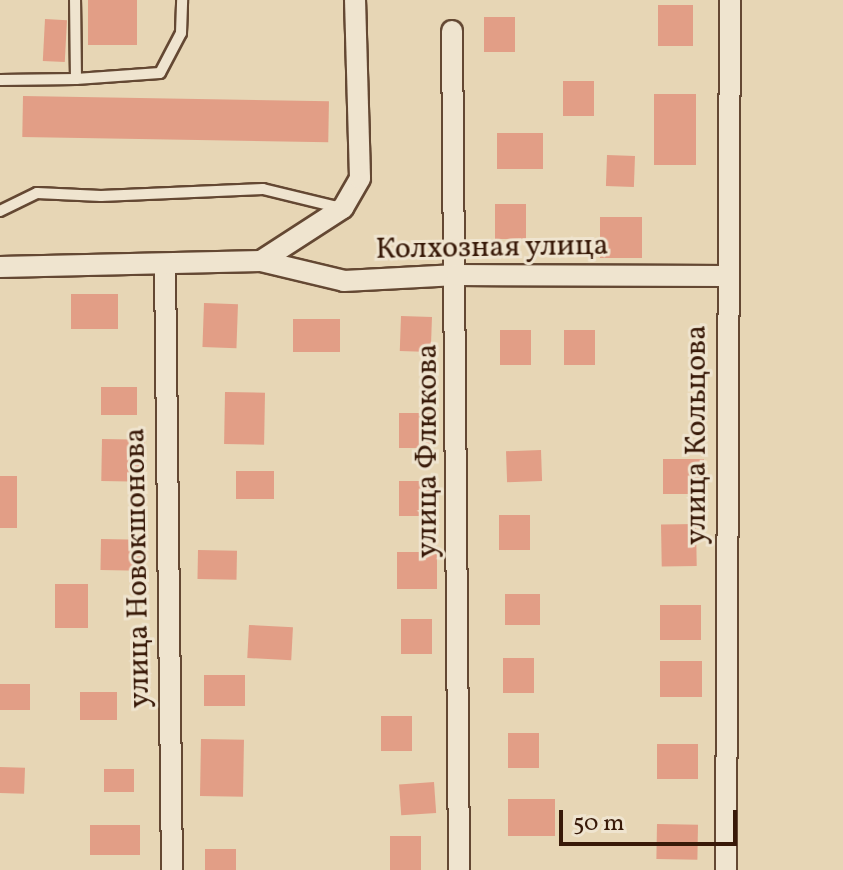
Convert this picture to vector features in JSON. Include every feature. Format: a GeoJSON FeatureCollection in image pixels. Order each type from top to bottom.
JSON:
{"type":"FeatureCollection","features":[{"type":"Feature","properties":{"kind":"street","name":"Колхозная улица"},"geometry":{"type":"LineString","coordinates":[[261,261],[343,208],[360,178],[355,0]]}},
{"type":"Feature","properties":{"kind":"street","name":"улица Кольцова"},"geometry":{"type":"LineString","coordinates":[[726,870],[730,0]]}},
{"type":"Feature","properties":{"kind":"street","name":"улица Флюкова"},"geometry":{"type":"LineString","coordinates":[[452,31],[457,275],[459,870]]}},
{"type":"Feature","properties":{"kind":"street","name":"Колхозная улица"},"geometry":{"type":"LineString","coordinates":[[0,267],[261,261],[344,281],[457,275],[727,276]]}},
{"type":"Feature","properties":{"kind":"street","name":"улица Новокшонова"},"geometry":{"type":"LineString","coordinates":[[165,265],[172,870]]}},
{"type":"Feature","properties":{"kind":"lane"},"geometry":{"type":"LineString","coordinates":[[75,0],[76,79]]}},
{"type":"Feature","properties":{"kind":"lane"},"geometry":{"type":"LineString","coordinates":[[0,80],[160,73],[181,33],[182,0]]}},
{"type":"Feature","properties":{"kind":"lane"},"geometry":{"type":"LineString","coordinates":[[0,211],[37,193],[101,196],[263,189],[343,208]]}},
{"type":"Feature","properties":{"kind":"building"},"geometry":{"type":"Polygon","coordinates":[[[88,0],[137,0],[137,45],[88,45],[88,0]]]}},
{"type":"Feature","properties":{"kind":"building"},"geometry":{"type":"Polygon","coordinates":[[[658,5],[693,5],[693,46],[658,46],[658,5]]]}},
{"type":"Feature","properties":{"kind":"building"},"geometry":{"type":"Polygon","coordinates":[[[484,17],[515,17],[515,52],[484,52],[484,17]]]}},
{"type":"Feature","properties":{"kind":"building"},"geometry":{"type":"Polygon","coordinates":[[[45,19],[67,20],[65,62],[43,61],[45,19]]]}},
{"type":"Feature","properties":{"kind":"building"},"geometry":{"type":"Polygon","coordinates":[[[563,81],[594,81],[594,116],[563,116],[563,81]]]}},
{"type":"Feature","properties":{"kind":"building"},"geometry":{"type":"Polygon","coordinates":[[[654,94],[696,94],[696,165],[654,165],[654,94]]]}},
{"type":"Feature","properties":{"kind":"building"},"geometry":{"type":"Polygon","coordinates":[[[23,96],[329,101],[328,142],[22,137],[23,96]]]}},
{"type":"Feature","properties":{"kind":"building"},"geometry":{"type":"Polygon","coordinates":[[[497,133],[543,133],[543,169],[497,169],[497,133]]]}},
{"type":"Feature","properties":{"kind":"building"},"geometry":{"type":"Polygon","coordinates":[[[607,155],[635,156],[634,187],[606,186],[607,155]]]}},
{"type":"Feature","properties":{"kind":"building"},"geometry":{"type":"Polygon","coordinates":[[[495,204],[526,204],[526,239],[495,239],[495,204]]]}},
{"type":"Feature","properties":{"kind":"building"},"geometry":{"type":"Polygon","coordinates":[[[600,217],[642,217],[642,258],[600,258],[600,217]]]}},
{"type":"Feature","properties":{"kind":"building"},"geometry":{"type":"Polygon","coordinates":[[[71,294],[118,294],[118,329],[71,329],[71,294]]]}},
{"type":"Feature","properties":{"kind":"building"},"geometry":{"type":"Polygon","coordinates":[[[204,303],[238,304],[236,348],[202,347],[204,303]]]}},
{"type":"Feature","properties":{"kind":"building"},"geometry":{"type":"Polygon","coordinates":[[[401,316],[432,317],[431,352],[400,351],[401,316]]]}},
{"type":"Feature","properties":{"kind":"building"},"geometry":{"type":"Polygon","coordinates":[[[293,319],[340,319],[340,352],[293,352],[293,319]]]}},
{"type":"Feature","properties":{"kind":"building"},"geometry":{"type":"Polygon","coordinates":[[[500,330],[531,330],[531,365],[500,365],[500,330]]]}},
{"type":"Feature","properties":{"kind":"building"},"geometry":{"type":"Polygon","coordinates":[[[564,330],[595,330],[595,365],[564,365],[564,330]]]}},
{"type":"Feature","properties":{"kind":"building"},"geometry":{"type":"Polygon","coordinates":[[[101,387],[137,387],[137,415],[101,415],[101,387]]]}},
{"type":"Feature","properties":{"kind":"building"},"geometry":{"type":"Polygon","coordinates":[[[225,392],[265,393],[264,445],[224,444],[225,392]]]}},
{"type":"Feature","properties":{"kind":"building"},"geometry":{"type":"Polygon","coordinates":[[[399,413],[430,413],[430,448],[399,448],[399,413]]]}},
{"type":"Feature","properties":{"kind":"building"},"geometry":{"type":"Polygon","coordinates":[[[102,439],[145,440],[144,482],[101,481],[102,439]]]}},
{"type":"Feature","properties":{"kind":"building"},"geometry":{"type":"Polygon","coordinates":[[[541,450],[542,481],[507,482],[506,451],[541,450]]]}},
{"type":"Feature","properties":{"kind":"building"},"geometry":{"type":"Polygon","coordinates":[[[663,459],[704,459],[704,494],[663,494],[663,459]]]}},
{"type":"Feature","properties":{"kind":"building"},"geometry":{"type":"Polygon","coordinates":[[[236,471],[274,471],[274,499],[236,499],[236,471]]]}},
{"type":"Feature","properties":{"kind":"building"},"geometry":{"type":"Polygon","coordinates":[[[0,476],[17,476],[17,528],[0,528],[0,476]]]}},
{"type":"Feature","properties":{"kind":"building"},"geometry":{"type":"Polygon","coordinates":[[[399,481],[430,481],[430,516],[399,516],[399,481]]]}},
{"type":"Feature","properties":{"kind":"building"},"geometry":{"type":"Polygon","coordinates":[[[499,515],[530,515],[530,550],[499,550],[499,515]]]}},
{"type":"Feature","properties":{"kind":"building"},"geometry":{"type":"Polygon","coordinates":[[[696,524],[697,566],[662,567],[661,525],[696,524]]]}},
{"type":"Feature","properties":{"kind":"building"},"geometry":{"type":"Polygon","coordinates":[[[101,539],[142,540],[141,571],[100,570],[101,539]]]}},
{"type":"Feature","properties":{"kind":"building"},"geometry":{"type":"Polygon","coordinates":[[[198,550],[237,551],[236,580],[197,579],[198,550]]]}},
{"type":"Feature","properties":{"kind":"building"},"geometry":{"type":"Polygon","coordinates":[[[397,552],[437,552],[437,589],[397,589],[397,552]]]}},
{"type":"Feature","properties":{"kind":"building"},"geometry":{"type":"Polygon","coordinates":[[[55,584],[88,584],[88,628],[55,628],[55,584]]]}},
{"type":"Feature","properties":{"kind":"building"},"geometry":{"type":"Polygon","coordinates":[[[505,594],[540,594],[540,625],[505,625],[505,594]]]}},
{"type":"Feature","properties":{"kind":"building"},"geometry":{"type":"Polygon","coordinates":[[[660,605],[701,605],[701,640],[660,640],[660,605]]]}},
{"type":"Feature","properties":{"kind":"building"},"geometry":{"type":"Polygon","coordinates":[[[401,619],[432,619],[432,654],[401,654],[401,619]]]}},
{"type":"Feature","properties":{"kind":"building"},"geometry":{"type":"Polygon","coordinates":[[[249,625],[293,627],[291,660],[247,658],[249,625]]]}},
{"type":"Feature","properties":{"kind":"building"},"geometry":{"type":"Polygon","coordinates":[[[503,658],[534,658],[534,693],[503,693],[503,658]]]}},
{"type":"Feature","properties":{"kind":"building"},"geometry":{"type":"Polygon","coordinates":[[[660,661],[702,661],[702,697],[660,697],[660,661]]]}},
{"type":"Feature","properties":{"kind":"building"},"geometry":{"type":"Polygon","coordinates":[[[204,675],[245,675],[245,706],[204,706],[204,675]]]}},
{"type":"Feature","properties":{"kind":"building"},"geometry":{"type":"Polygon","coordinates":[[[0,684],[30,684],[30,710],[0,710],[0,684]]]}},
{"type":"Feature","properties":{"kind":"building"},"geometry":{"type":"Polygon","coordinates":[[[80,692],[117,692],[117,720],[80,720],[80,692]]]}},
{"type":"Feature","properties":{"kind":"building"},"geometry":{"type":"Polygon","coordinates":[[[381,716],[412,716],[412,751],[381,751],[381,716]]]}},
{"type":"Feature","properties":{"kind":"building"},"geometry":{"type":"Polygon","coordinates":[[[508,733],[539,733],[539,768],[508,768],[508,733]]]}},
{"type":"Feature","properties":{"kind":"building"},"geometry":{"type":"Polygon","coordinates":[[[201,739],[244,740],[243,797],[200,796],[201,739]]]}},
{"type":"Feature","properties":{"kind":"building"},"geometry":{"type":"Polygon","coordinates":[[[657,744],[698,744],[698,779],[657,779],[657,744]]]}},
{"type":"Feature","properties":{"kind":"building"},"geometry":{"type":"Polygon","coordinates":[[[0,767],[25,768],[24,794],[0,793],[0,767]]]}},
{"type":"Feature","properties":{"kind":"building"},"geometry":{"type":"Polygon","coordinates":[[[104,769],[134,769],[134,792],[104,792],[104,769]]]}},
{"type":"Feature","properties":{"kind":"building"},"geometry":{"type":"Polygon","coordinates":[[[434,782],[436,813],[401,815],[399,784],[434,782]]]}},
{"type":"Feature","properties":{"kind":"building"},"geometry":{"type":"Polygon","coordinates":[[[508,799],[555,799],[555,836],[508,836],[508,799]]]}},
{"type":"Feature","properties":{"kind":"building"},"geometry":{"type":"Polygon","coordinates":[[[657,824],[698,825],[697,860],[656,859],[657,824]]]}},
{"type":"Feature","properties":{"kind":"building"},"geometry":{"type":"Polygon","coordinates":[[[90,825],[140,825],[140,855],[90,855],[90,825]]]}},
{"type":"Feature","properties":{"kind":"building"},"geometry":{"type":"Polygon","coordinates":[[[390,836],[421,836],[421,870],[390,870],[390,836]]]}},
{"type":"Feature","properties":{"kind":"building"},"geometry":{"type":"Polygon","coordinates":[[[205,849],[236,849],[236,870],[205,870],[205,849]]]}}]}
